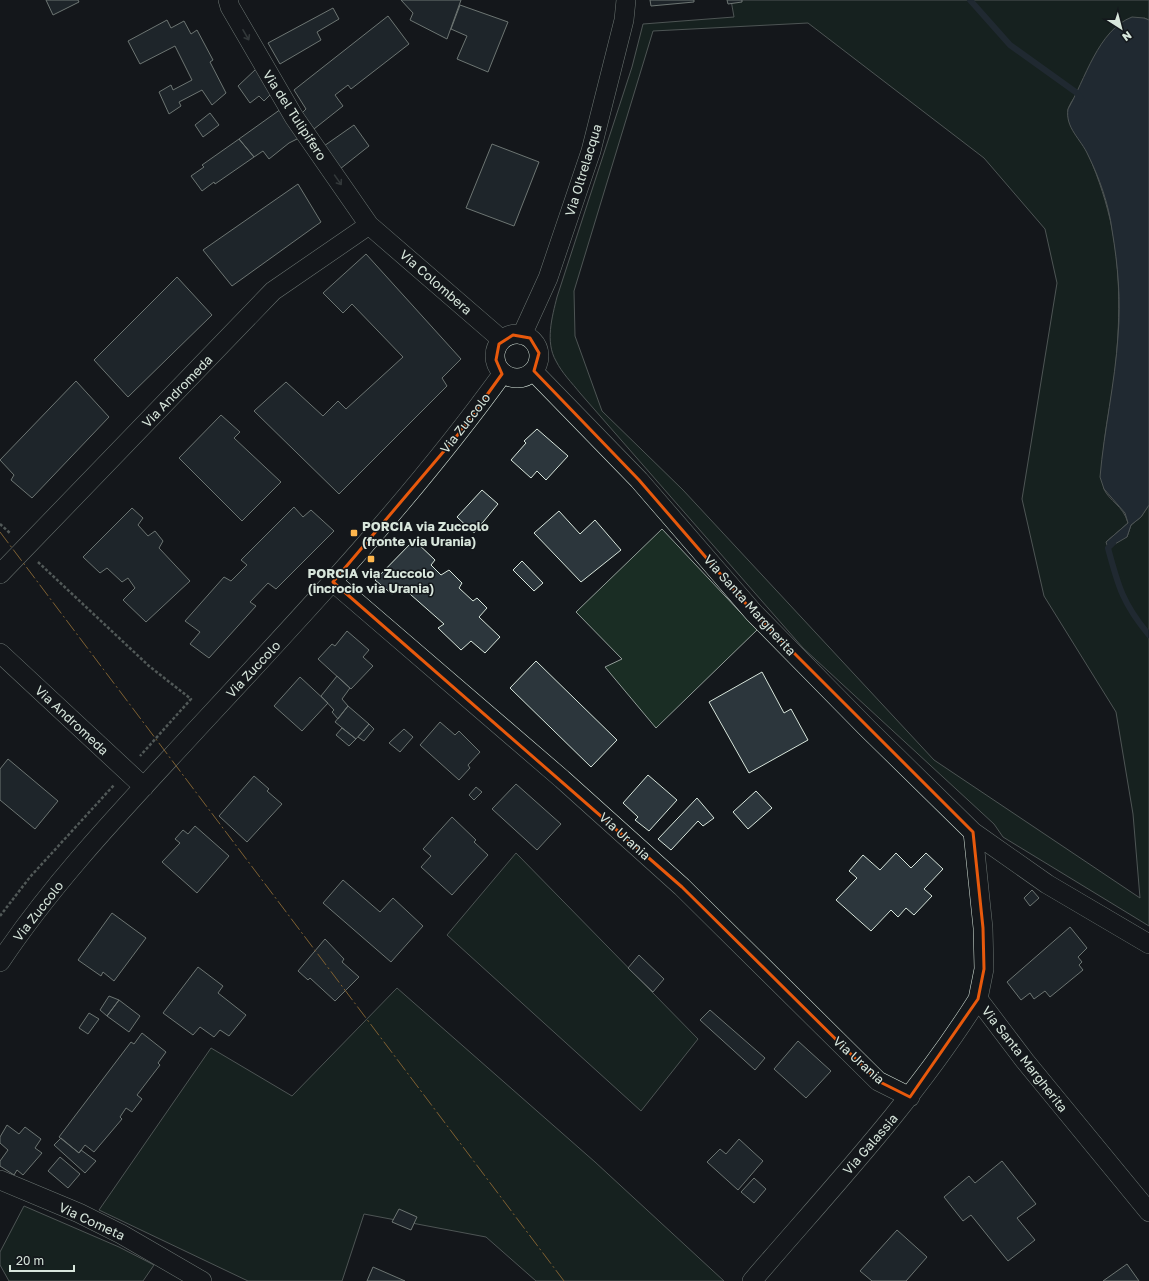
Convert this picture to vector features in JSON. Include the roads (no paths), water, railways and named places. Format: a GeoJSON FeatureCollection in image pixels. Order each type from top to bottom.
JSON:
{"type":"FeatureCollection","features":[{"type":"Feature","properties":{"kind":"street","name":"Via del Tulipifero"},"geometry":{"type":"LineString","coordinates":[[228,0],[230,7],[294,117],[369,225]]}},
{"type":"Feature","properties":{"kind":"street","name":"Via Oltrelacqua"},"geometry":{"type":"LineString","coordinates":[[522,335],[548,278],[591,151],[624,20],[626,0]]}},
{"type":"Feature","properties":{"kind":"street","name":"Via Colombera"},"geometry":{"type":"LineString","coordinates":[[369,225],[502,340]]}},
{"type":"Feature","properties":{"kind":"street","name":"Via Andromeda"},"geometry":{"type":"LineString","coordinates":[[0,574],[273,291],[369,225]]}},
{"type":"Feature","properties":{"kind":"street"},"geometry":{"type":"LineString","coordinates":[[513,335],[522,335],[530,338],[537,348],[539,358],[533,371],[528,375],[517,378],[507,376],[497,365],[495,355],[502,340],[513,335]]}},
{"type":"Feature","properties":{"kind":"street","name":"Via Santa Margherita"},"geometry":{"type":"LineString","coordinates":[[533,371],[639,480],[754,613],[862,723],[973,832],[1047,884],[1149,944]]}},
{"type":"Feature","properties":{"kind":"street","name":"Via Zuccolo"},"geometry":{"type":"LineString","coordinates":[[0,962],[18,935],[65,876],[144,787],[334,582],[461,431],[503,373]]}},
{"type":"Feature","properties":{"kind":"street","name":"Via Urania"},"geometry":{"type":"LineString","coordinates":[[334,582],[562,779],[682,887],[878,1081],[910,1097]]}},
{"type":"Feature","properties":{"kind":"street","name":"Via Andromeda"},"geometry":{"type":"LineString","coordinates":[[0,653],[144,787]]}},
{"type":"Feature","properties":{"kind":"street","name":"Via Santa Margherita"},"geometry":{"type":"LineString","coordinates":[[973,832],[983,928],[984,969],[978,999],[1025,1061],[1149,1212]]}},
{"type":"Feature","properties":{"kind":"street","name":"Via Galassia"},"geometry":{"type":"LineString","coordinates":[[752,1281],[910,1097],[953,1039],[978,999]]}},
{"type":"Feature","properties":{"kind":"street","name":"Via Cometa"},"geometry":{"type":"LineString","coordinates":[[0,1180],[79,1213],[121,1234],[202,1281]]}},
{"type":"Feature","properties":{"kind":"water"},"geometry":{"type":"Polygon","coordinates":[[[1132,17],[1149,20],[1149,505],[1141,517],[1131,525],[1127,537],[1108,548],[1106,542],[1128,523],[1125,513],[1104,489],[1100,477],[1117,354],[1119,296],[1117,270],[1111,221],[1106,201],[1100,182],[1085,149],[1071,128],[1068,109],[1101,44],[1120,23],[1132,17]]]}},
{"type":"Feature","properties":{"kind":"waterway"},"geometry":{"type":"LineString","coordinates":[[970,0],[1010,45],[1077,93],[1081,99]]}},
{"type":"Feature","properties":{"kind":"waterway"},"geometry":{"type":"LineString","coordinates":[[1113,543],[1108,548],[1122,594],[1133,614],[1149,635]]}},
{"type":"Feature","properties":{"kind":"place","name":"PORCIA via Zuccolo (fronte via Urania)"},"geometry":{"type":"Point","coordinates":[354,533]}},
{"type":"Feature","properties":{"kind":"place","name":"PORCIA via Zuccolo (incrocio via Urania)"},"geometry":{"type":"Point","coordinates":[371,559]}}]}
